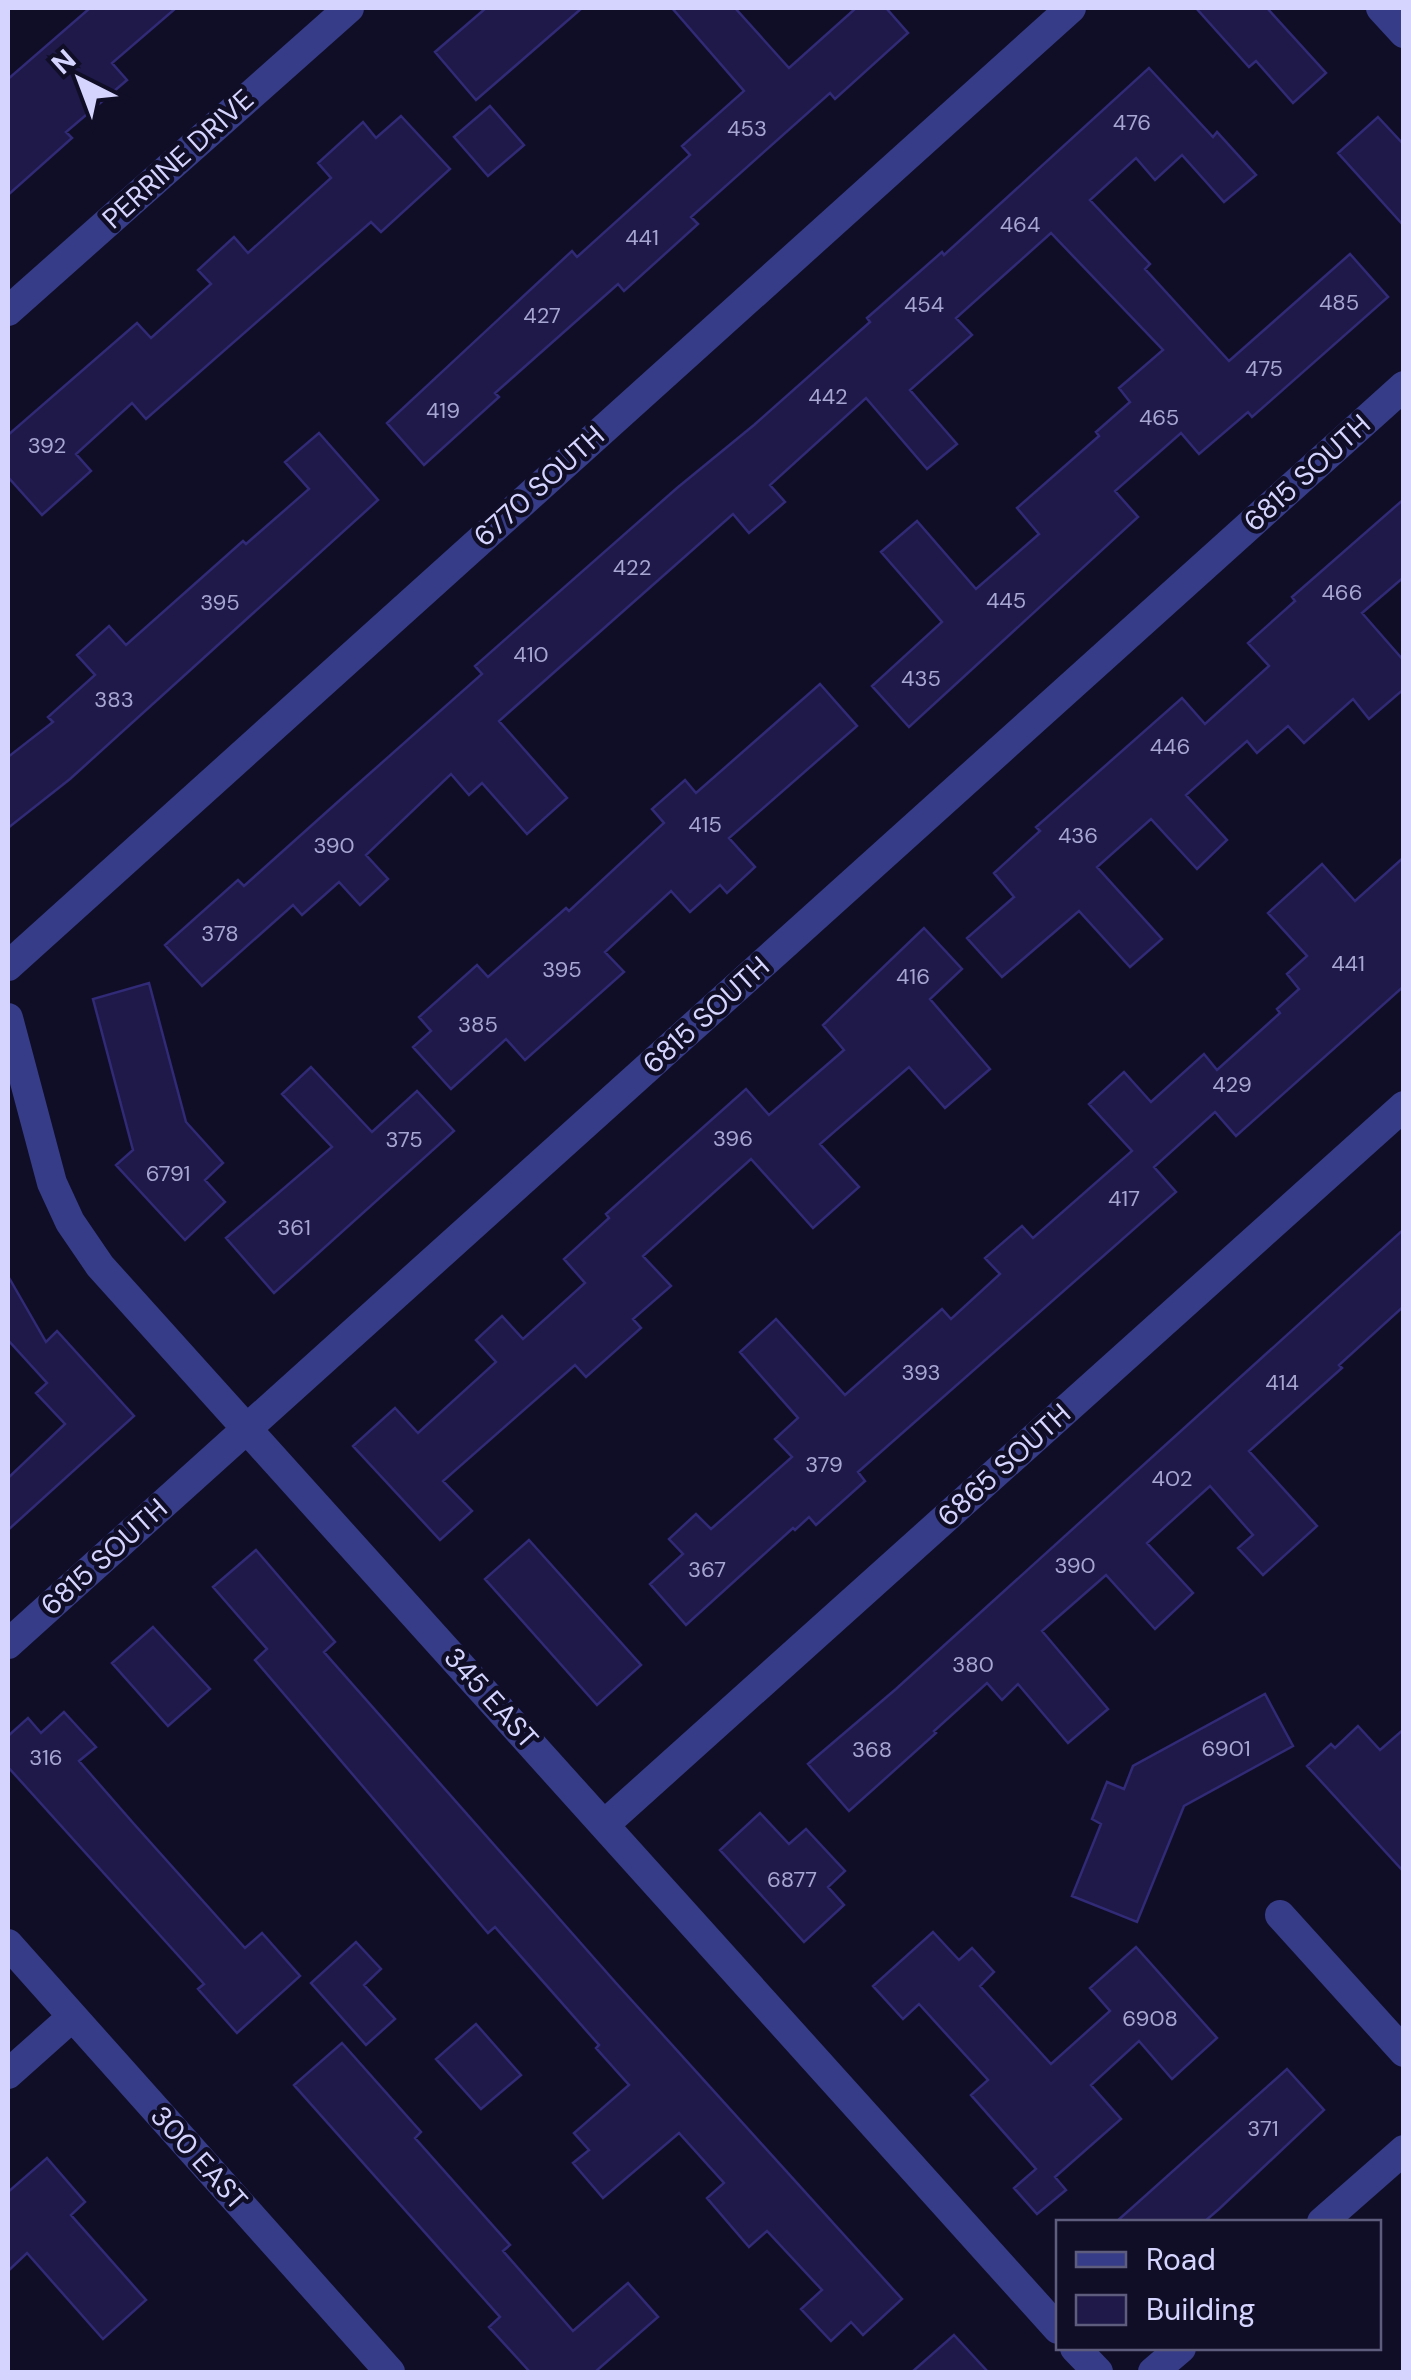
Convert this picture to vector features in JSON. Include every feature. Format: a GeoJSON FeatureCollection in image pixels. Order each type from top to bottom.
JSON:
{"type":"FeatureCollection","features":[{"type":"Feature","properties":{"kind":"street","name":"PERRINE DRIVE"},"geometry":{"type":"LineString","coordinates":[[8,311],[349,8]]}},
{"type":"Feature","properties":{"kind":"street","name":"6770 SOUTH"},"geometry":{"type":"LineString","coordinates":[[8,966],[1071,8]]}},
{"type":"Feature","properties":{"kind":"street"},"geometry":{"type":"LineString","coordinates":[[1381,8],[1404,32]]}},
{"type":"Feature","properties":{"kind":"street","name":"6815 SOUTH"},"geometry":{"type":"LineString","coordinates":[[8,1644],[1404,386]]}},
{"type":"Feature","properties":{"kind":"street","name":"345 EAST"},"geometry":{"type":"LineString","coordinates":[[8,1018],[52,1183],[70,1222],[100,1266],[1056,2327]]}},
{"type":"Feature","properties":{"kind":"street","name":"6865 SOUTH"},"geometry":{"type":"LineString","coordinates":[[604,1824],[1404,1106]]}},
{"type":"Feature","properties":{"kind":"street"},"geometry":{"type":"LineString","coordinates":[[1280,1915],[1404,2052]]}},
{"type":"Feature","properties":{"kind":"street","name":"300 EAST"},"geometry":{"type":"LineString","coordinates":[[8,1944],[390,2372]]}},
{"type":"Feature","properties":{"kind":"street"},"geometry":{"type":"LineString","coordinates":[[8,2074],[72,2016]]}},
{"type":"Feature","properties":{"kind":"street"},"geometry":{"type":"LineString","coordinates":[[1324,2220],[1404,2150]]}},
{"type":"Feature","properties":{"kind":"street"},"geometry":{"type":"LineString","coordinates":[[1077,2350],[1098,2372]]}},
{"type":"Feature","properties":{"kind":"street"},"geometry":{"type":"LineString","coordinates":[[1153,2372],[1180,2350]]}},
{"type":"Feature","properties":{"kind":"building"},"geometry":{"type":"Polygon","coordinates":[[[90,8],[176,8],[112,63],[127,80],[66,132],[72,138],[8,195],[8,79],[90,8]]]}},
{"type":"Feature","properties":{"kind":"building"},"geometry":{"type":"Polygon","coordinates":[[[486,8],[582,8],[476,100],[435,52],[486,8]]]}},
{"type":"Feature","properties":{"kind":"building"},"geometry":{"type":"Polygon","coordinates":[[[672,8],[735,8],[789,68],[856,8],[886,8],[908,33],[835,99],[830,93],[691,217],[698,224],[624,291],[618,284],[495,393],[499,397],[424,465],[387,423],[572,251],[577,257],[690,155],[682,146],[744,91],[672,8]]]}},
{"type":"Feature","properties":{"kind":"building"},"geometry":{"type":"Polygon","coordinates":[[[1196,8],[1267,8],[1326,73],[1293,103],[1256,61],[1249,67],[1196,8]]]}},
{"type":"Feature","properties":{"kind":"building"},"geometry":{"type":"Polygon","coordinates":[[[1149,68],[1213,137],[1217,132],[1256,175],[1224,202],[1182,155],[1155,180],[1136,158],[1090,200],[1150,264],[1145,269],[1229,361],[1350,254],[1388,297],[1252,417],[1248,412],[1199,454],[1181,433],[1115,491],[1138,517],[909,727],[872,686],[942,622],[881,552],[917,521],[976,589],[1039,534],[1017,508],[1099,436],[1096,432],[1130,402],[1119,388],[1163,350],[1051,233],[956,318],[972,335],[910,390],[957,444],[927,469],[866,398],[770,485],[785,502],[749,533],[733,514],[499,721],[567,798],[527,834],[482,783],[469,795],[451,774],[366,855],[388,879],[360,905],[339,882],[302,915],[293,905],[202,986],[165,945],[238,880],[244,886],[482,674],[475,666],[754,425],[870,322],[867,318],[942,252],[944,255],[1149,68]]]}},
{"type":"Feature","properties":{"kind":"building"},"geometry":{"type":"Polygon","coordinates":[[[490,106],[524,145],[488,176],[454,137],[490,106]]]}},
{"type":"Feature","properties":{"kind":"building"},"geometry":{"type":"Polygon","coordinates":[[[401,116],[450,169],[381,232],[371,222],[146,419],[132,403],[76,454],[91,471],[42,515],[8,477],[8,435],[137,323],[151,338],[211,284],[198,270],[234,237],[248,253],[331,178],[318,163],[363,122],[376,138],[401,116]]]}},
{"type":"Feature","properties":{"kind":"building"},"geometry":{"type":"Polygon","coordinates":[[[1378,117],[1404,145],[1404,226],[1338,153],[1378,117]]]}},
{"type":"Feature","properties":{"kind":"building"},"geometry":{"type":"Polygon","coordinates":[[[319,433],[378,500],[70,779],[8,828],[8,757],[53,722],[48,717],[95,675],[77,655],[109,626],[126,645],[243,541],[246,544],[309,489],[285,462],[319,433]]]}},
{"type":"Feature","properties":{"kind":"building"},"geometry":{"type":"Polygon","coordinates":[[[1404,499],[1404,577],[1362,613],[1404,661],[1404,689],[1369,719],[1353,699],[1304,743],[1288,726],[1257,753],[1247,741],[1186,795],[1227,840],[1197,869],[1151,819],[1097,867],[1162,939],[1130,967],[1079,911],[1002,977],[967,938],[1014,897],[994,873],[1040,831],[1036,827],[1182,698],[1205,724],[1269,666],[1248,643],[1295,601],[1292,597],[1404,499]]]}},
{"type":"Feature","properties":{"kind":"building"},"geometry":{"type":"Polygon","coordinates":[[[820,684],[857,726],[729,838],[755,867],[727,893],[720,885],[690,912],[671,891],[605,952],[624,972],[525,1060],[506,1039],[451,1089],[413,1047],[431,1031],[419,1017],[477,965],[488,977],[566,908],[569,911],[664,823],[652,809],[685,780],[696,793],[820,684]]]}},
{"type":"Feature","properties":{"kind":"building"},"geometry":{"type":"Polygon","coordinates":[[[1404,857],[1404,986],[1236,1136],[1215,1112],[1154,1167],[1176,1192],[858,1472],[865,1481],[816,1525],[809,1517],[793,1528],[686,1625],[650,1584],[683,1554],[669,1539],[696,1514],[711,1529],[792,1457],[775,1439],[798,1418],[740,1352],[776,1319],[845,1395],[942,1309],[951,1319],[1000,1274],[985,1258],[1022,1226],[1033,1238],[1132,1151],[1089,1104],[1124,1072],[1151,1102],[1204,1054],[1217,1070],[1280,1013],[1277,1009],[1299,989],[1287,974],[1307,956],[1268,913],[1322,864],[1355,901],[1404,857]]]}},
{"type":"Feature","properties":{"kind":"building"},"geometry":{"type":"Polygon","coordinates":[[[924,928],[962,969],[930,999],[990,1069],[945,1108],[909,1067],[820,1144],[859,1187],[813,1228],[751,1159],[643,1256],[671,1286],[633,1319],[641,1328],[586,1377],[575,1365],[443,1481],[472,1511],[440,1540],[353,1446],[395,1408],[418,1433],[496,1362],[476,1340],[502,1316],[523,1339],[585,1283],[564,1259],[609,1218],[606,1214],[746,1089],[769,1115],[844,1050],[823,1025],[924,928]]]}},
{"type":"Feature","properties":{"kind":"building"},"geometry":{"type":"Polygon","coordinates":[[[149,983],[186,1122],[223,1163],[205,1180],[225,1202],[185,1240],[116,1165],[133,1150],[93,999],[149,983]]]}},
{"type":"Feature","properties":{"kind":"building"},"geometry":{"type":"Polygon","coordinates":[[[311,1067],[372,1132],[417,1091],[454,1131],[274,1293],[226,1238],[332,1147],[282,1094],[311,1067]]]}},
{"type":"Feature","properties":{"kind":"building"},"geometry":{"type":"Polygon","coordinates":[[[1404,1229],[1404,1306],[1249,1451],[1317,1526],[1263,1575],[1238,1548],[1253,1535],[1210,1486],[1147,1543],[1193,1593],[1155,1629],[1106,1575],[1042,1631],[1108,1709],[1068,1743],[1018,1684],[1002,1700],[987,1683],[849,1811],[808,1764],[1404,1229]]]}},
{"type":"Feature","properties":{"kind":"building"},"geometry":{"type":"Polygon","coordinates":[[[8,1276],[46,1342],[57,1331],[134,1416],[8,1530],[8,1478],[65,1424],[36,1393],[47,1383],[8,1340],[8,1276]]]}},
{"type":"Feature","properties":{"kind":"building"},"geometry":{"type":"Polygon","coordinates":[[[529,1540],[641,1665],[597,1705],[485,1579],[529,1540]]]}},
{"type":"Feature","properties":{"kind":"building"},"geometry":{"type":"Polygon","coordinates":[[[256,1550],[335,1642],[324,1652],[902,2299],[863,2335],[851,2322],[831,2341],[801,2309],[822,2290],[767,2231],[749,2247],[707,2198],[724,2183],[679,2133],[603,2198],[573,2163],[589,2150],[574,2133],[629,2085],[495,1927],[488,1933],[255,1660],[267,1649],[213,1587],[256,1550]]]}},
{"type":"Feature","properties":{"kind":"building"},"geometry":{"type":"Polygon","coordinates":[[[153,1627],[210,1689],[168,1726],[112,1663],[153,1627]]]}},
{"type":"Feature","properties":{"kind":"building"},"geometry":{"type":"Polygon","coordinates":[[[1265,1694],[1293,1746],[1184,1806],[1137,1922],[1072,1896],[1101,1824],[1092,1819],[1107,1782],[1124,1789],[1133,1766],[1265,1694]]]}},
{"type":"Feature","properties":{"kind":"building"},"geometry":{"type":"Polygon","coordinates":[[[64,1712],[96,1747],[79,1761],[134,1824],[245,1948],[262,1933],[300,1976],[237,2033],[198,1989],[204,1984],[8,1767],[8,1736],[28,1718],[41,1733],[64,1712]]]}},
{"type":"Feature","properties":{"kind":"building"},"geometry":{"type":"Polygon","coordinates":[[[1358,1726],[1380,1750],[1404,1729],[1404,1872],[1307,1766],[1331,1744],[1335,1748],[1358,1726]]]}},
{"type":"Feature","properties":{"kind":"building"},"geometry":{"type":"Polygon","coordinates":[[[760,1813],[789,1844],[806,1829],[845,1871],[828,1887],[844,1905],[804,1942],[720,1850],[760,1813]]]}},
{"type":"Feature","properties":{"kind":"building"},"geometry":{"type":"Polygon","coordinates":[[[933,1932],[959,1960],[972,1948],[994,1972],[980,1986],[1051,2064],[1110,2011],[1090,1988],[1136,1947],[1217,2038],[1172,2079],[1139,2041],[1091,2085],[1121,2119],[1055,2177],[1066,2190],[1037,2214],[1014,2188],[1036,2169],[971,2095],[988,2080],[919,2004],[903,2019],[873,1986],[933,1932]]]}},
{"type":"Feature","properties":{"kind":"building"},"geometry":{"type":"Polygon","coordinates":[[[356,1942],[381,1969],[364,1985],[395,2019],[366,2045],[311,1983],[356,1942]]]}},
{"type":"Feature","properties":{"kind":"building"},"geometry":{"type":"Polygon","coordinates":[[[476,2024],[521,2075],[481,2109],[436,2059],[476,2024]]]}},
{"type":"Feature","properties":{"kind":"building"},"geometry":{"type":"Polygon","coordinates":[[[342,2043],[421,2132],[415,2138],[510,2245],[503,2251],[573,2331],[628,2283],[658,2317],[595,2372],[530,2372],[489,2327],[500,2317],[294,2085],[342,2043]]]}},
{"type":"Feature","properties":{"kind":"building"},"geometry":{"type":"Polygon","coordinates":[[[1287,2069],[1324,2110],[1206,2220],[1118,2220],[1287,2069]]]}},
{"type":"Feature","properties":{"kind":"building"},"geometry":{"type":"Polygon","coordinates":[[[47,2158],[85,2202],[71,2215],[146,2300],[103,2339],[27,2253],[8,2271],[8,2192],[47,2158]]]}},
{"type":"Feature","properties":{"kind":"building"},"geometry":{"type":"Polygon","coordinates":[[[954,2335],[988,2372],[912,2372],[954,2335]]]}}]}
